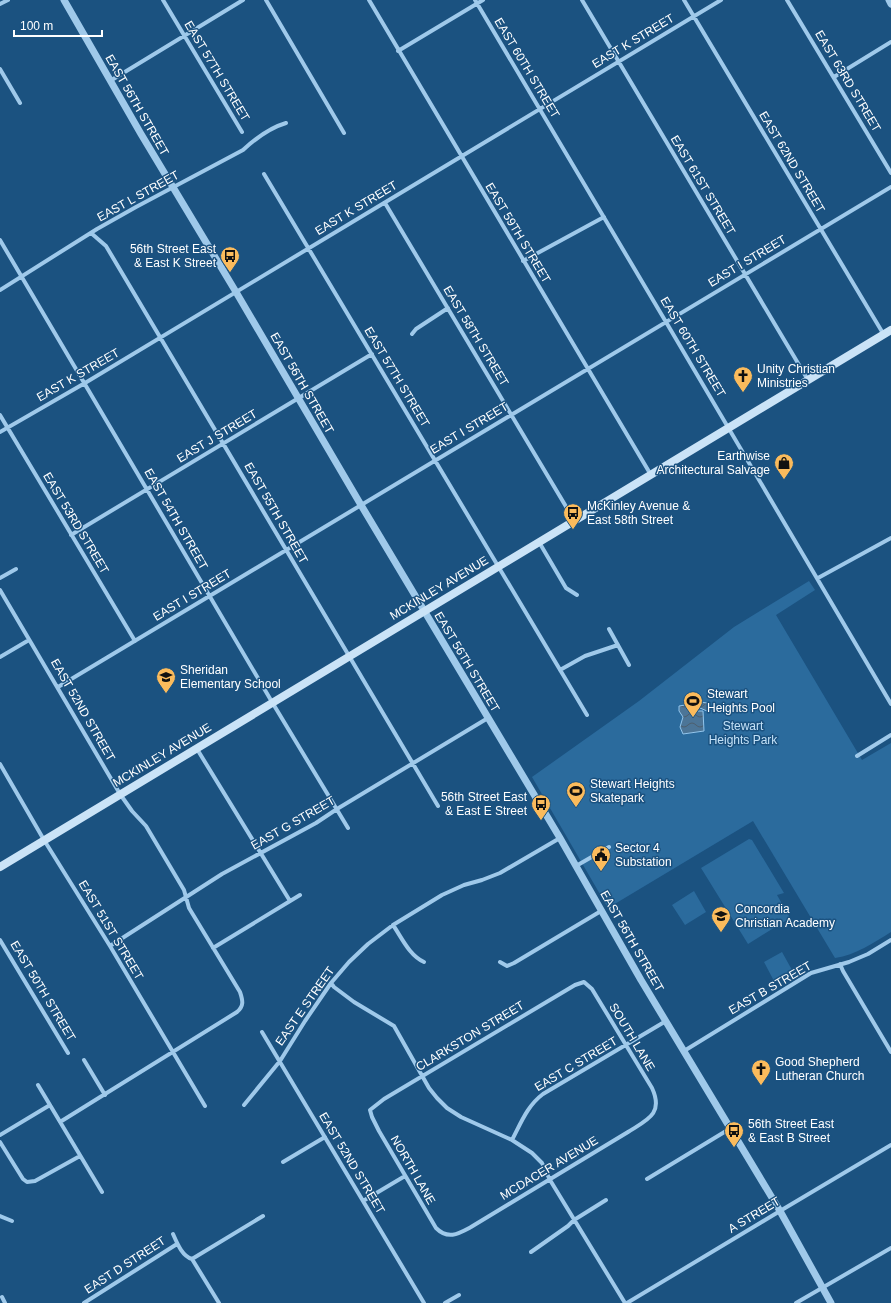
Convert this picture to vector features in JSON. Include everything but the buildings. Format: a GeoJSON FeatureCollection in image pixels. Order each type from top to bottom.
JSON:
{"type":"FeatureCollection","features":[{"type":"Feature","properties":{"kind":"main road","name":"MCKINLEY AVENUE"},"geometry":{"type":"LineString","coordinates":[[0,867],[887,332]]}},
{"type":"Feature","properties":{"kind":"street"},"geometry":{"type":"LineString","coordinates":[[0,4],[8,0]]}},
{"type":"Feature","properties":{"kind":"street","name":"EAST 56TH STREET"},"geometry":{"type":"LineString","coordinates":[[64,0],[110,81],[298,399],[560,838],[601,911],[780,1211],[831,1303]]}},
{"type":"Feature","properties":{"kind":"street","name":"EAST 57TH STREET"},"geometry":{"type":"LineString","coordinates":[[163,0],[242,132]]}},
{"type":"Feature","properties":{"kind":"street"},"geometry":{"type":"LineString","coordinates":[[110,81],[243,0]]}},
{"type":"Feature","properties":{"kind":"street"},"geometry":{"type":"LineString","coordinates":[[266,0],[344,133]]}},
{"type":"Feature","properties":{"kind":"street","name":"EAST 59TH STREET"},"geometry":{"type":"LineString","coordinates":[[369,0],[651,475]]}},
{"type":"Feature","properties":{"kind":"street"},"geometry":{"type":"LineString","coordinates":[[398,51],[476,2],[483,0]]}},
{"type":"Feature","properties":{"kind":"street","name":"EAST 61ST STREET"},"geometry":{"type":"LineString","coordinates":[[582,0],[808,380]]}},
{"type":"Feature","properties":{"kind":"street","name":"EAST 62ND STREET"},"geometry":{"type":"LineString","coordinates":[[684,0],[820,228],[887,332]]}},
{"type":"Feature","properties":{"kind":"street","name":"EAST K STREET"},"geometry":{"type":"LineString","coordinates":[[0,432],[385,203],[721,0]]}},
{"type":"Feature","properties":{"kind":"street","name":"EAST 63RD STREET"},"geometry":{"type":"LineString","coordinates":[[787,0],[891,173]]}},
{"type":"Feature","properties":{"kind":"street"},"geometry":{"type":"LineString","coordinates":[[889,0],[891,4]]}},
{"type":"Feature","properties":{"kind":"street","name":"EAST 60TH STREET"},"geometry":{"type":"LineString","coordinates":[[476,2],[818,578],[891,704]]}},
{"type":"Feature","properties":{"kind":"street"},"geometry":{"type":"LineString","coordinates":[[834,77],[891,42]]}},
{"type":"Feature","properties":{"kind":"street"},"geometry":{"type":"LineString","coordinates":[[0,69],[20,103]]}},
{"type":"Feature","properties":{"kind":"street","name":"EAST L STREET"},"geometry":{"type":"LineString","coordinates":[[0,290],[91,233],[243,150],[255,139],[286,123]]}},
{"type":"Feature","properties":{"kind":"street","name":"EAST 57TH STREET"},"geometry":{"type":"LineString","coordinates":[[264,174],[587,715]]}},
{"type":"Feature","properties":{"kind":"street","name":"EAST I STREET"},"geometry":{"type":"LineString","coordinates":[[58,687],[891,186]]}},
{"type":"Feature","properties":{"kind":"street","name":"EAST 58TH STREET"},"geometry":{"type":"LineString","coordinates":[[385,203],[574,520]]}},
{"type":"Feature","properties":{"kind":"street"},"geometry":{"type":"LineString","coordinates":[[524,261],[604,217]]}},
{"type":"Feature","properties":{"kind":"street","name":"EAST 55TH STREET"},"geometry":{"type":"LineString","coordinates":[[91,233],[106,246],[438,806]]}},
{"type":"Feature","properties":{"kind":"street","name":"EAST 54TH STREET"},"geometry":{"type":"LineString","coordinates":[[0,240],[148,489],[272,702],[348,828]]}},
{"type":"Feature","properties":{"kind":"street"},"geometry":{"type":"LineString","coordinates":[[412,334],[416,329],[448,308]]}},
{"type":"Feature","properties":{"kind":"street","name":"EAST J STREET"},"geometry":{"type":"LineString","coordinates":[[71,535],[372,354]]}},
{"type":"Feature","properties":{"kind":"street","name":"EAST 53RD STREET"},"geometry":{"type":"LineString","coordinates":[[0,415],[135,641]]}},
{"type":"Feature","properties":{"kind":"street"},"geometry":{"type":"LineString","coordinates":[[818,578],[891,538]]}},
{"type":"Feature","properties":{"kind":"street"},"geometry":{"type":"LineString","coordinates":[[539,542],[566,588],[577,595]]}},
{"type":"Feature","properties":{"kind":"street"},"geometry":{"type":"LineString","coordinates":[[0,578],[16,569]]}},
{"type":"Feature","properties":{"kind":"street","name":"EAST 52ND STREET"},"geometry":{"type":"LineString","coordinates":[[0,590],[120,794],[132,811],[146,826],[184,890],[189,908],[240,992],[243,1005],[237,1012],[174,1052]]}},
{"type":"Feature","properties":{"kind":"street"},"geometry":{"type":"LineString","coordinates":[[609,630],[629,665]]}},
{"type":"Feature","properties":{"kind":"street"},"geometry":{"type":"LineString","coordinates":[[0,657],[29,640]]}},
{"type":"Feature","properties":{"kind":"street"},"geometry":{"type":"LineString","coordinates":[[560,670],[585,656],[618,645]]}},
{"type":"Feature","properties":{"kind":"street","name":"EAST G STREET"},"geometry":{"type":"LineString","coordinates":[[110,946],[222,874],[316,823],[488,718]]}},
{"type":"Feature","properties":{"kind":"street"},"geometry":{"type":"LineString","coordinates":[[857,756],[891,735]]}},
{"type":"Feature","properties":{"kind":"street"},"geometry":{"type":"LineString","coordinates":[[197,749],[290,901]]}},
{"type":"Feature","properties":{"kind":"street","name":"EAST 51ST STREET"},"geometry":{"type":"LineString","coordinates":[[0,764],[44,840],[110,946],[205,1106]]}},
{"type":"Feature","properties":{"kind":"street","name":"EAST E STREET"},"geometry":{"type":"LineString","coordinates":[[244,1105],[280,1061],[331,983],[359,952],[379,935],[442,895],[464,885],[474,883],[500,873],[560,838]]}},
{"type":"Feature","properties":{"kind":"street"},"geometry":{"type":"LineString","coordinates":[[576,866],[609,847]]}},
{"type":"Feature","properties":{"kind":"street"},"geometry":{"type":"LineString","coordinates":[[213,948],[300,895]]}},
{"type":"Feature","properties":{"kind":"street"},"geometry":{"type":"LineString","coordinates":[[500,962],[506,966],[514,963],[601,911]]}},
{"type":"Feature","properties":{"kind":"street"},"geometry":{"type":"LineString","coordinates":[[393,925],[410,951],[424,962]]}},
{"type":"Feature","properties":{"kind":"street","name":"EAST 50TH STREET"},"geometry":{"type":"LineString","coordinates":[[0,940],[68,1053]]}},
{"type":"Feature","properties":{"kind":"street","name":"EAST B STREET"},"geometry":{"type":"LineString","coordinates":[[684,1051],[811,973],[868,954],[891,940]]}},
{"type":"Feature","properties":{"kind":"street"},"geometry":{"type":"LineString","coordinates":[[840,964],[891,1052]]}},
{"type":"Feature","properties":{"kind":"street","name":"SOUTH LANE"},"geometry":{"type":"LineString","coordinates":[[582,982],[587,984],[592,989],[626,1045],[653,1092],[656,1101],[656,1108]]}},
{"type":"Feature","properties":{"kind":"street","name":"CLARKSTON STREET"},"geometry":{"type":"LineString","coordinates":[[370,1110],[384,1099],[582,982]]}},
{"type":"Feature","properties":{"kind":"street"},"geometry":{"type":"LineString","coordinates":[[331,983],[354,1002],[392,1024],[437,1098],[454,1113],[512,1140],[539,1159],[574,1220],[626,1303]]}},
{"type":"Feature","properties":{"kind":"street","name":"EAST C STREET"},"geometry":{"type":"LineString","coordinates":[[512,1140],[528,1110],[537,1099],[550,1089],[666,1020]]}},
{"type":"Feature","properties":{"kind":"street","name":"EAST 52ND STREET"},"geometry":{"type":"LineString","coordinates":[[262,1032],[424,1303]]}},
{"type":"Feature","properties":{"kind":"street"},"geometry":{"type":"LineString","coordinates":[[886,1044],[891,1042]]}},
{"type":"Feature","properties":{"kind":"street"},"geometry":{"type":"LineString","coordinates":[[60,1122],[174,1052]]}},
{"type":"Feature","properties":{"kind":"street"},"geometry":{"type":"LineString","coordinates":[[84,1060],[105,1095]]}},
{"type":"Feature","properties":{"kind":"street"},"geometry":{"type":"LineString","coordinates":[[38,1085],[102,1192]]}},
{"type":"Feature","properties":{"kind":"street"},"geometry":{"type":"LineString","coordinates":[[0,1135],[50,1105]]}},
{"type":"Feature","properties":{"kind":"street","name":"MCDACER AVENUE"},"geometry":{"type":"LineString","coordinates":[[446,1235],[454,1236],[550,1180],[642,1123],[651,1116],[656,1108]]}},
{"type":"Feature","properties":{"kind":"street","name":"NORTH LANE"},"geometry":{"type":"LineString","coordinates":[[370,1110],[405,1176],[436,1228],[446,1235]]}},
{"type":"Feature","properties":{"kind":"street"},"geometry":{"type":"LineString","coordinates":[[648,1179],[731,1128]]}},
{"type":"Feature","properties":{"kind":"street"},"geometry":{"type":"LineString","coordinates":[[283,1162],[325,1137]]}},
{"type":"Feature","properties":{"kind":"street"},"geometry":{"type":"LineString","coordinates":[[0,1142],[22,1179],[29,1182],[35,1182],[80,1156]]}},
{"type":"Feature","properties":{"kind":"street","name":"A STREET"},"geometry":{"type":"LineString","coordinates":[[626,1303],[891,1146]]}},
{"type":"Feature","properties":{"kind":"street"},"geometry":{"type":"LineString","coordinates":[[363,1201],[405,1176]]}},
{"type":"Feature","properties":{"kind":"street"},"geometry":{"type":"LineString","coordinates":[[531,1252],[568,1226],[574,1220],[606,1200]]}},
{"type":"Feature","properties":{"kind":"street"},"geometry":{"type":"LineString","coordinates":[[0,1216],[12,1221]]}},
{"type":"Feature","properties":{"kind":"street"},"geometry":{"type":"LineString","coordinates":[[192,1259],[263,1216]]}},
{"type":"Feature","properties":{"kind":"street"},"geometry":{"type":"LineString","coordinates":[[173,1234],[177,1244],[187,1258],[192,1259],[219,1303]]}},
{"type":"Feature","properties":{"kind":"street","name":"EAST D STREET"},"geometry":{"type":"LineString","coordinates":[[84,1303],[177,1244]]}},
{"type":"Feature","properties":{"kind":"street"},"geometry":{"type":"LineString","coordinates":[[796,1303],[891,1248]]}},
{"type":"Feature","properties":{"kind":"street"},"geometry":{"type":"LineString","coordinates":[[445,1303],[459,1295]]}},
{"type":"Feature","properties":{"kind":"street"},"geometry":{"type":"LineString","coordinates":[[2,1297],[5,1303]]}},
{"type":"Feature","properties":{"kind":"green space","name":"Stewart Heights Park"},"geometry":{"type":"Polygon","coordinates":[[[809,581],[815,590],[776,615],[862,760],[891,743],[891,932],[857,951],[835,958],[753,821],[608,908],[532,777],[639,701],[734,627],[809,581]]]}},
{"type":"Feature","properties":{"kind":"green space"},"geometry":{"type":"Polygon","coordinates":[[[749,839],[752,840],[784,893],[777,895],[790,918],[748,944],[701,868],[749,839]]]}},
{"type":"Feature","properties":{"kind":"green space"},"geometry":{"type":"Polygon","coordinates":[[[694,891],[706,912],[685,925],[672,905],[694,891]]]}},
{"type":"Feature","properties":{"kind":"green space"},"geometry":{"type":"Polygon","coordinates":[[[782,952],[792,970],[774,981],[764,962],[782,952]]]}},
{"type":"Feature","properties":{"kind":"water","name":"Stewart Heights Pool"},"geometry":{"type":"Polygon","coordinates":[[[701,702],[707,703],[710,709],[707,711],[700,708],[693,711],[703,711],[704,731],[683,734],[680,727],[683,717],[679,711],[679,706],[685,705],[690,711],[690,704],[701,702]]]}},
{"type":"Feature","properties":{"kind":"place","name":"56th Street East & East K Street"},"geometry":{"type":"Point","coordinates":[230,273]}},
{"type":"Feature","properties":{"kind":"place","name":"Unity Christian Ministries"},"geometry":{"type":"Point","coordinates":[743,393]}},
{"type":"Feature","properties":{"kind":"place","name":"Earthwise Architectural Salvage"},"geometry":{"type":"Point","coordinates":[784,480]}},
{"type":"Feature","properties":{"kind":"place","name":"McKinley Avenue & East 58th Street"},"geometry":{"type":"Point","coordinates":[573,530]}},
{"type":"Feature","properties":{"kind":"place","name":"Sheridan Elementary School"},"geometry":{"type":"Point","coordinates":[166,694]}},
{"type":"Feature","properties":{"kind":"place","name":"Stewart Heights Pool"},"geometry":{"type":"Point","coordinates":[693,718]}},
{"type":"Feature","properties":{"kind":"place","name":"Stewart Heights Skatepark"},"geometry":{"type":"Point","coordinates":[576,808]}},
{"type":"Feature","properties":{"kind":"place","name":"56th Street East & East E Street"},"geometry":{"type":"Point","coordinates":[541,821]}},
{"type":"Feature","properties":{"kind":"place","name":"Sector 4 Substation"},"geometry":{"type":"Point","coordinates":[601,872]}},
{"type":"Feature","properties":{"kind":"place","name":"Concordia Christian Academy"},"geometry":{"type":"Point","coordinates":[721,933]}},
{"type":"Feature","properties":{"kind":"place","name":"Good Shepherd Lutheran Church"},"geometry":{"type":"Point","coordinates":[761,1086]}},
{"type":"Feature","properties":{"kind":"place","name":"56th Street East & East B Street"},"geometry":{"type":"Point","coordinates":[734,1148]}}]}
